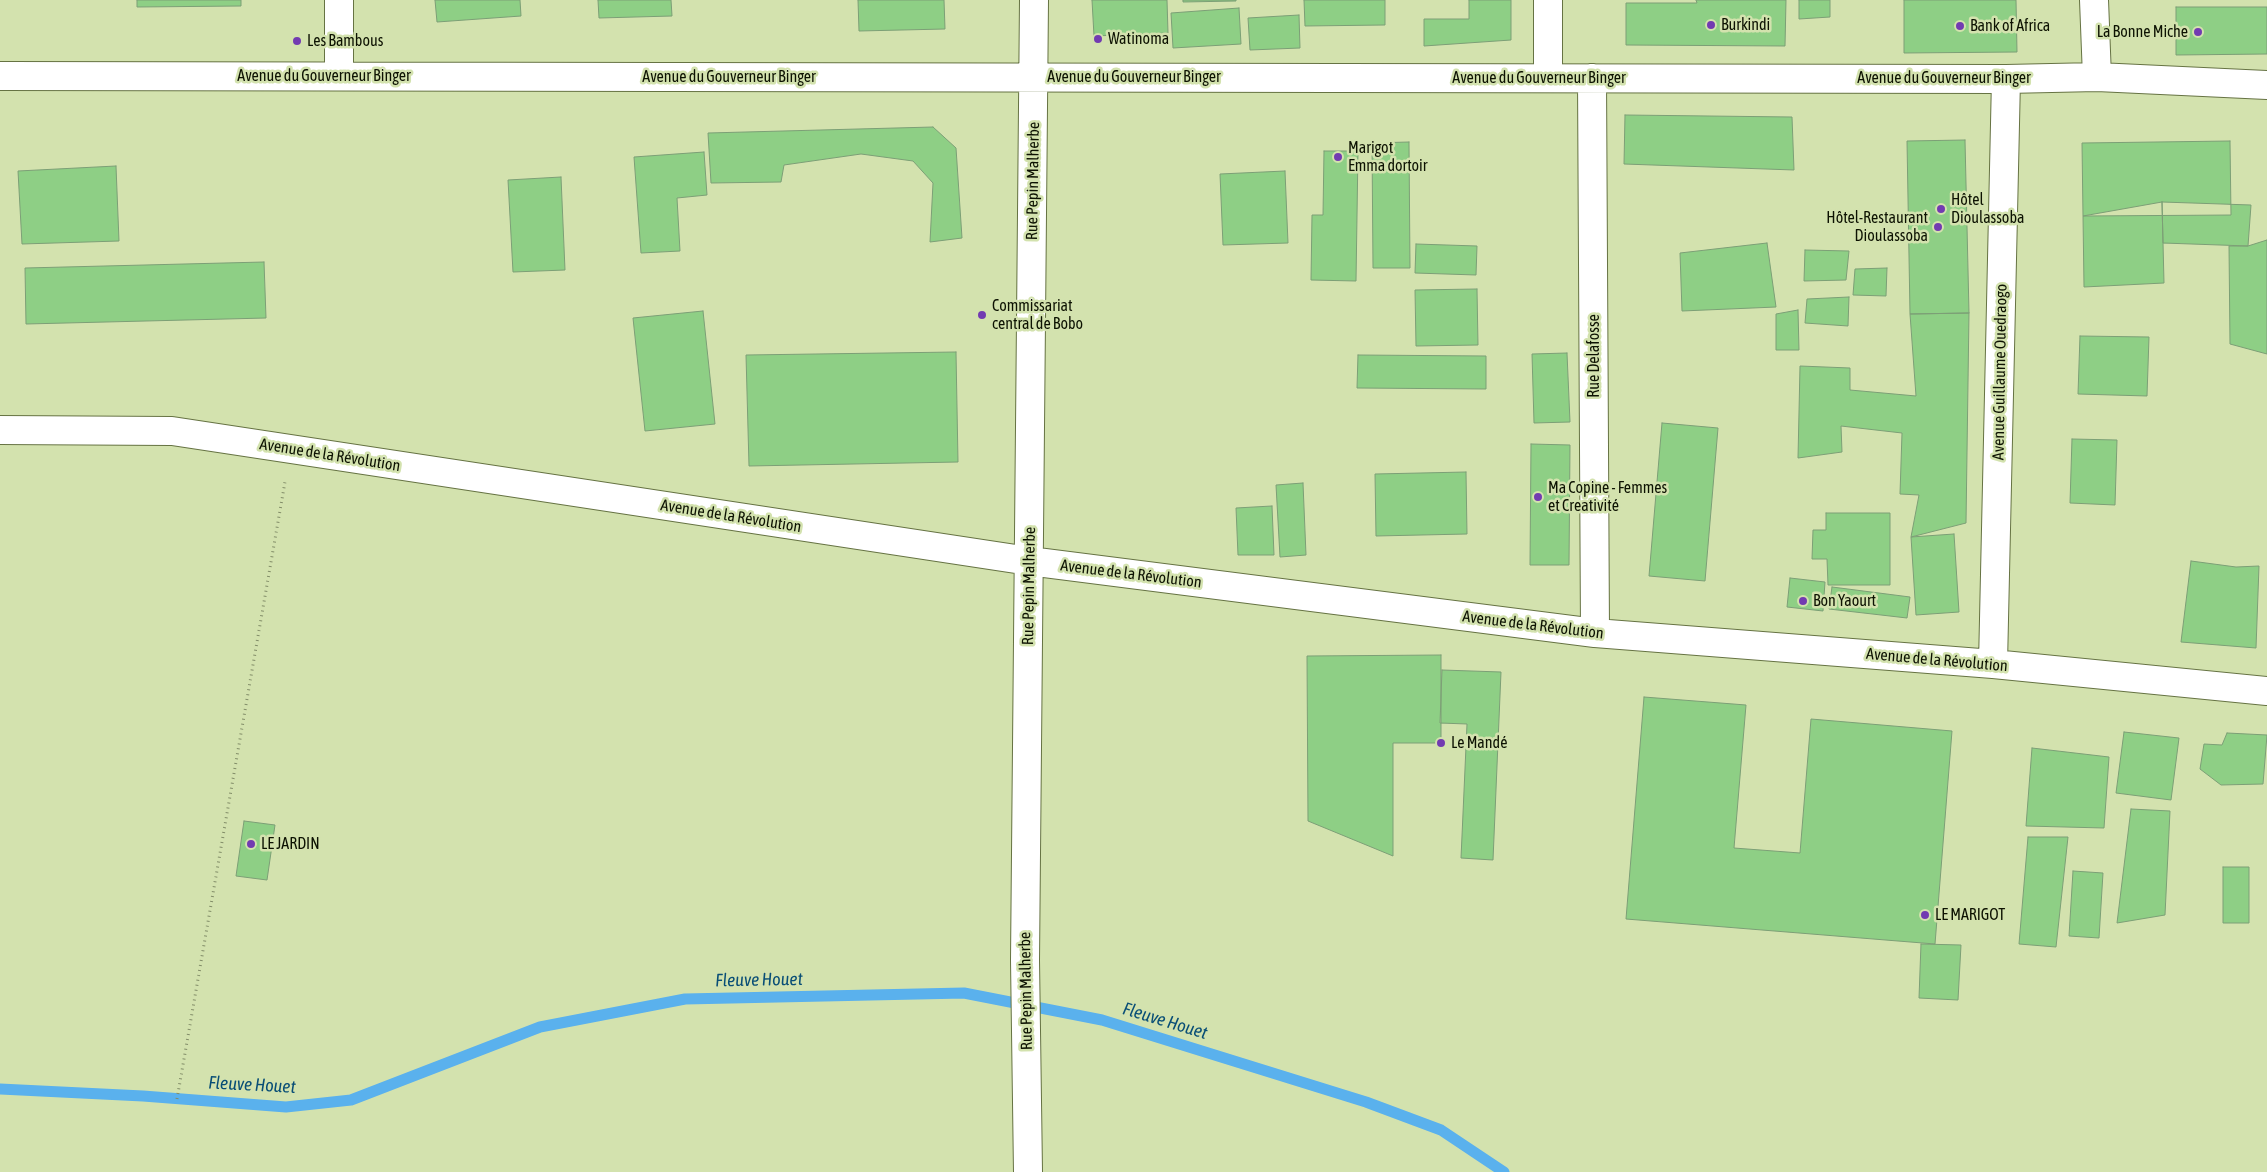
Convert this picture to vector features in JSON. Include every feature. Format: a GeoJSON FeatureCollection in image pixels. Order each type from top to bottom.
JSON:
{"type":"FeatureCollection","features":[{"type":"Feature","properties":{"kind":"street"},"geometry":{"type":"LineString","coordinates":[[339,0],[339,76]]}},
{"type":"Feature","properties":{"kind":"street","name":"Rue Pepin Malherbe"},"geometry":{"type":"LineString","coordinates":[[1028,1172],[1025,960],[1034,0]]}},
{"type":"Feature","properties":{"kind":"street"},"geometry":{"type":"LineString","coordinates":[[1548,0],[1548,78]]}},
{"type":"Feature","properties":{"kind":"street"},"geometry":{"type":"LineString","coordinates":[[2094,0],[2097,77]]}},
{"type":"Feature","properties":{"kind":"street","name":"Avenue du Gouverneur Binger"},"geometry":{"type":"LineString","coordinates":[[0,76],[2006,79],[2097,77],[2267,85]]}},
{"type":"Feature","properties":{"kind":"street","name":"Rue Delafosse"},"geometry":{"type":"LineString","coordinates":[[1592,78],[1595,633]]}},
{"type":"Feature","properties":{"kind":"street","name":"Avenue Guillaume Ouedraogo"},"geometry":{"type":"LineString","coordinates":[[1993,664],[2006,79]]}},
{"type":"Feature","properties":{"kind":"street","name":"Avenue de la Révolution"},"geometry":{"type":"LineString","coordinates":[[0,430],[172,431],[1029,561],[1595,633],[1993,664],[2267,692]]}},
{"type":"Feature","properties":{"kind":"path"},"geometry":{"type":"LineString","coordinates":[[177,1099],[291,449]]}},
{"type":"Feature","properties":{"kind":"building"},"geometry":{"type":"Polygon","coordinates":[[[137,0],[241,0],[241,6],[137,7],[137,0]]]}},
{"type":"Feature","properties":{"kind":"building"},"geometry":{"type":"Polygon","coordinates":[[[435,0],[520,0],[521,16],[437,22],[435,0]]]}},
{"type":"Feature","properties":{"kind":"building"},"geometry":{"type":"Polygon","coordinates":[[[598,0],[671,0],[672,16],[599,18],[598,0]]]}},
{"type":"Feature","properties":{"kind":"building"},"geometry":{"type":"Polygon","coordinates":[[[858,0],[944,0],[945,29],[859,31],[858,0]]]}},
{"type":"Feature","properties":{"kind":"building"},"geometry":{"type":"Polygon","coordinates":[[[1092,0],[1167,0],[1168,33],[1094,36],[1092,0]]]}},
{"type":"Feature","properties":{"kind":"building"},"geometry":{"type":"Polygon","coordinates":[[[1183,0],[1236,0],[1236,1],[1183,2],[1183,0]]]}},
{"type":"Feature","properties":{"kind":"building"},"geometry":{"type":"Polygon","coordinates":[[[1304,0],[1385,0],[1385,25],[1305,26],[1304,0]]]}},
{"type":"Feature","properties":{"kind":"building"},"geometry":{"type":"Polygon","coordinates":[[[1469,0],[1511,0],[1511,40],[1424,46],[1424,19],[1469,19],[1469,0]]]}},
{"type":"Feature","properties":{"kind":"building"},"geometry":{"type":"Polygon","coordinates":[[[1696,0],[1786,0],[1785,46],[1626,45],[1626,3],[1697,3],[1696,0]]]}},
{"type":"Feature","properties":{"kind":"building"},"geometry":{"type":"Polygon","coordinates":[[[1799,0],[1830,0],[1830,17],[1799,19],[1799,0]]]}},
{"type":"Feature","properties":{"kind":"building","name":"Bank of Africa"},"geometry":{"type":"Polygon","coordinates":[[[1904,0],[2016,0],[2017,52],[1904,53],[1904,0]]]}},
{"type":"Feature","properties":{"kind":"building"},"geometry":{"type":"Polygon","coordinates":[[[2176,7],[2267,7],[2267,54],[2176,55],[2176,7]]]}},
{"type":"Feature","properties":{"kind":"building"},"geometry":{"type":"Polygon","coordinates":[[[1239,8],[1241,44],[1173,48],[1171,13],[1239,8]]]}},
{"type":"Feature","properties":{"kind":"building"},"geometry":{"type":"Polygon","coordinates":[[[1299,15],[1300,48],[1250,50],[1248,18],[1299,15]]]}},
{"type":"Feature","properties":{"kind":"building"},"geometry":{"type":"Polygon","coordinates":[[[1625,115],[1792,117],[1794,170],[1624,164],[1625,115]]]}},
{"type":"Feature","properties":{"kind":"building"},"geometry":{"type":"Polygon","coordinates":[[[933,127],[956,148],[962,238],[930,242],[933,183],[913,161],[861,154],[784,165],[781,182],[711,183],[708,133],[933,127]]]}},
{"type":"Feature","properties":{"kind":"building","name":"Hôtel-Restaurant Dioulassoba"},"geometry":{"type":"Polygon","coordinates":[[[1965,140],[1969,313],[1910,314],[1907,141],[1965,140]]]}},
{"type":"Feature","properties":{"kind":"building"},"geometry":{"type":"Polygon","coordinates":[[[2230,141],[2231,215],[2083,216],[2082,143],[2230,141]]]}},
{"type":"Feature","properties":{"kind":"building"},"geometry":{"type":"Polygon","coordinates":[[[1409,142],[1410,268],[1373,268],[1372,143],[1409,142]]]}},
{"type":"Feature","properties":{"kind":"building"},"geometry":{"type":"Polygon","coordinates":[[[1324,151],[1358,151],[1356,281],[1311,280],[1312,215],[1323,215],[1324,151]]]}},
{"type":"Feature","properties":{"kind":"building"},"geometry":{"type":"Polygon","coordinates":[[[704,152],[707,195],[677,198],[680,251],[641,253],[634,157],[704,152]]]}},
{"type":"Feature","properties":{"kind":"building"},"geometry":{"type":"Polygon","coordinates":[[[116,166],[119,241],[22,244],[18,171],[116,166]]]}},
{"type":"Feature","properties":{"kind":"building"},"geometry":{"type":"Polygon","coordinates":[[[1285,171],[1288,243],[1223,245],[1220,174],[1285,171]]]}},
{"type":"Feature","properties":{"kind":"building"},"geometry":{"type":"Polygon","coordinates":[[[561,177],[565,270],[513,272],[508,180],[561,177]]]}},
{"type":"Feature","properties":{"kind":"building"},"geometry":{"type":"Polygon","coordinates":[[[2162,202],[2251,205],[2248,246],[2163,243],[2162,202]]]}},
{"type":"Feature","properties":{"kind":"building"},"geometry":{"type":"Polygon","coordinates":[[[2162,202],[2164,283],[2084,287],[2083,216],[2162,202]]]}},
{"type":"Feature","properties":{"kind":"building"},"geometry":{"type":"Polygon","coordinates":[[[2267,240],[2267,354],[2230,344],[2229,246],[2248,246],[2267,240]]]}},
{"type":"Feature","properties":{"kind":"building"},"geometry":{"type":"Polygon","coordinates":[[[1767,243],[1776,307],[1682,311],[1680,253],[1767,243]]]}},
{"type":"Feature","properties":{"kind":"building"},"geometry":{"type":"Polygon","coordinates":[[[1416,244],[1477,246],[1476,275],[1415,273],[1416,244]]]}},
{"type":"Feature","properties":{"kind":"building"},"geometry":{"type":"Polygon","coordinates":[[[1805,250],[1849,251],[1846,280],[1804,281],[1805,250]]]}},
{"type":"Feature","properties":{"kind":"building"},"geometry":{"type":"Polygon","coordinates":[[[264,262],[266,318],[26,324],[25,268],[264,262]]]}},
{"type":"Feature","properties":{"kind":"building"},"geometry":{"type":"Polygon","coordinates":[[[1887,268],[1886,296],[1853,295],[1855,269],[1887,268]]]}},
{"type":"Feature","properties":{"kind":"building"},"geometry":{"type":"Polygon","coordinates":[[[1477,289],[1478,345],[1416,346],[1415,290],[1477,289]]]}},
{"type":"Feature","properties":{"kind":"building"},"geometry":{"type":"Polygon","coordinates":[[[1849,297],[1848,326],[1805,323],[1807,299],[1849,297]]]}},
{"type":"Feature","properties":{"kind":"building"},"geometry":{"type":"Polygon","coordinates":[[[1798,310],[1799,350],[1776,350],[1776,314],[1798,310]]]}},
{"type":"Feature","properties":{"kind":"building"},"geometry":{"type":"Polygon","coordinates":[[[703,311],[715,424],[645,431],[633,318],[703,311]]]}},
{"type":"Feature","properties":{"kind":"building"},"geometry":{"type":"Polygon","coordinates":[[[1969,313],[1966,523],[1911,537],[1919,495],[1900,494],[1902,433],[1841,426],[1842,452],[1798,458],[1800,366],[1850,368],[1850,390],[1916,396],[1910,314],[1969,313]]]}},
{"type":"Feature","properties":{"kind":"building"},"geometry":{"type":"Polygon","coordinates":[[[2080,336],[2149,337],[2147,396],[2078,394],[2080,336]]]}},
{"type":"Feature","properties":{"kind":"building"},"geometry":{"type":"Polygon","coordinates":[[[956,352],[958,462],[749,466],[746,355],[956,352]]]}},
{"type":"Feature","properties":{"kind":"building"},"geometry":{"type":"Polygon","coordinates":[[[1567,353],[1570,422],[1534,423],[1532,354],[1567,353]]]}},
{"type":"Feature","properties":{"kind":"building"},"geometry":{"type":"Polygon","coordinates":[[[1358,355],[1486,356],[1486,389],[1357,388],[1358,355]]]}},
{"type":"Feature","properties":{"kind":"building"},"geometry":{"type":"Polygon","coordinates":[[[1662,423],[1718,428],[1705,581],[1649,576],[1662,423]]]}},
{"type":"Feature","properties":{"kind":"building"},"geometry":{"type":"Polygon","coordinates":[[[2072,439],[2117,440],[2115,505],[2070,503],[2072,439]]]}},
{"type":"Feature","properties":{"kind":"building"},"geometry":{"type":"Polygon","coordinates":[[[1531,444],[1570,445],[1569,565],[1530,565],[1531,444]]]}},
{"type":"Feature","properties":{"kind":"building"},"geometry":{"type":"Polygon","coordinates":[[[1466,472],[1467,534],[1376,536],[1375,474],[1466,472]]]}},
{"type":"Feature","properties":{"kind":"building"},"geometry":{"type":"Polygon","coordinates":[[[1303,483],[1306,555],[1280,557],[1276,485],[1303,483]]]}},
{"type":"Feature","properties":{"kind":"building"},"geometry":{"type":"Polygon","coordinates":[[[1272,506],[1274,555],[1238,555],[1236,508],[1272,506]]]}},
{"type":"Feature","properties":{"kind":"building"},"geometry":{"type":"Polygon","coordinates":[[[1826,513],[1890,513],[1890,585],[1828,585],[1827,559],[1812,559],[1813,530],[1826,530],[1826,513]]]}},
{"type":"Feature","properties":{"kind":"building"},"geometry":{"type":"Polygon","coordinates":[[[1954,534],[1959,612],[1916,615],[1911,537],[1954,534]]]}},
{"type":"Feature","properties":{"kind":"building"},"geometry":{"type":"Polygon","coordinates":[[[2191,561],[2236,567],[2259,566],[2256,648],[2181,642],[2191,561]]]}},
{"type":"Feature","properties":{"kind":"building"},"geometry":{"type":"Polygon","coordinates":[[[1790,578],[1825,582],[1823,611],[1787,607],[1790,578]]]}},
{"type":"Feature","properties":{"kind":"building"},"geometry":{"type":"Polygon","coordinates":[[[1832,587],[1910,597],[1907,618],[1829,609],[1832,587]]]}},
{"type":"Feature","properties":{"kind":"building"},"geometry":{"type":"Polygon","coordinates":[[[1441,655],[1441,743],[1393,743],[1393,856],[1308,821],[1307,656],[1441,655]]]}},
{"type":"Feature","properties":{"kind":"building"},"geometry":{"type":"Polygon","coordinates":[[[1442,670],[1501,672],[1493,860],[1461,858],[1467,724],[1440,723],[1442,670]]]}},
{"type":"Feature","properties":{"kind":"building"},"geometry":{"type":"Polygon","coordinates":[[[1644,697],[1746,705],[1734,848],[1800,853],[1811,719],[1952,731],[1935,944],[1626,919],[1644,697]]]}},
{"type":"Feature","properties":{"kind":"building"},"geometry":{"type":"Polygon","coordinates":[[[2124,732],[2179,738],[2171,800],[2116,793],[2124,732]]]}},
{"type":"Feature","properties":{"kind":"building"},"geometry":{"type":"Polygon","coordinates":[[[2227,733],[2267,735],[2263,784],[2221,785],[2200,769],[2204,744],[2222,745],[2227,733]]]}},
{"type":"Feature","properties":{"kind":"building"},"geometry":{"type":"Polygon","coordinates":[[[2032,748],[2109,757],[2104,828],[2026,826],[2032,748]]]}},
{"type":"Feature","properties":{"kind":"building"},"geometry":{"type":"Polygon","coordinates":[[[2131,809],[2170,811],[2165,915],[2117,923],[2131,809]]]}},
{"type":"Feature","properties":{"kind":"building"},"geometry":{"type":"Polygon","coordinates":[[[244,821],[275,825],[267,880],[236,876],[244,821]]]}},
{"type":"Feature","properties":{"kind":"building"},"geometry":{"type":"Polygon","coordinates":[[[2028,837],[2068,837],[2056,947],[2019,944],[2028,837]]]}},
{"type":"Feature","properties":{"kind":"building"},"geometry":{"type":"Polygon","coordinates":[[[2223,867],[2249,867],[2249,923],[2223,923],[2223,867]]]}},
{"type":"Feature","properties":{"kind":"building"},"geometry":{"type":"Polygon","coordinates":[[[2073,871],[2103,873],[2099,938],[2069,936],[2073,871]]]}},
{"type":"Feature","properties":{"kind":"building"},"geometry":{"type":"Polygon","coordinates":[[[1921,944],[1961,945],[1958,1000],[1919,998],[1921,944]]]}},
{"type":"Feature","properties":{"kind":"waterway","name":"Fleuve Houet"},"geometry":{"type":"LineString","coordinates":[[0,1089],[143,1096],[286,1107],[351,1100],[540,1027],[685,999],[964,993],[1102,1020],[1366,1102],[1441,1130],[1504,1172]]}},
{"type":"Feature","properties":{"kind":"place","name":"Burkindi"},"geometry":{"type":"Point","coordinates":[1711,25]}},
{"type":"Feature","properties":{"kind":"place","name":"Bank of Africa"},"geometry":{"type":"Point","coordinates":[1960,26]}},
{"type":"Feature","properties":{"kind":"place","name":"La Bonne Miche"},"geometry":{"type":"Point","coordinates":[2198,32]}},
{"type":"Feature","properties":{"kind":"place","name":"Watinoma"},"geometry":{"type":"Point","coordinates":[1098,39]}},
{"type":"Feature","properties":{"kind":"place","name":"Les Bambous"},"geometry":{"type":"Point","coordinates":[297,41]}},
{"type":"Feature","properties":{"kind":"place","name":"Marigot Emma dortoir"},"geometry":{"type":"Point","coordinates":[1338,157]}},
{"type":"Feature","properties":{"kind":"place","name":"Hôtel Dioulassoba"},"geometry":{"type":"Point","coordinates":[1941,209]}},
{"type":"Feature","properties":{"kind":"place","name":"Hôtel-Restaurant Dioulassoba"},"geometry":{"type":"Point","coordinates":[1938,227]}},
{"type":"Feature","properties":{"kind":"place","name":"Commissariat central de Bobo"},"geometry":{"type":"Point","coordinates":[982,315]}},
{"type":"Feature","properties":{"kind":"place","name":"Ma Copine - Femmes et Creativité"},"geometry":{"type":"Point","coordinates":[1538,497]}},
{"type":"Feature","properties":{"kind":"place","name":"Bon Yaourt"},"geometry":{"type":"Point","coordinates":[1803,601]}},
{"type":"Feature","properties":{"kind":"place","name":"Le Mandé"},"geometry":{"type":"Point","coordinates":[1441,743]}},
{"type":"Feature","properties":{"kind":"place","name":"LE JARDIN"},"geometry":{"type":"Point","coordinates":[251,844]}},
{"type":"Feature","properties":{"kind":"place","name":"LE MARIGOT"},"geometry":{"type":"Point","coordinates":[1925,915]}}]}
